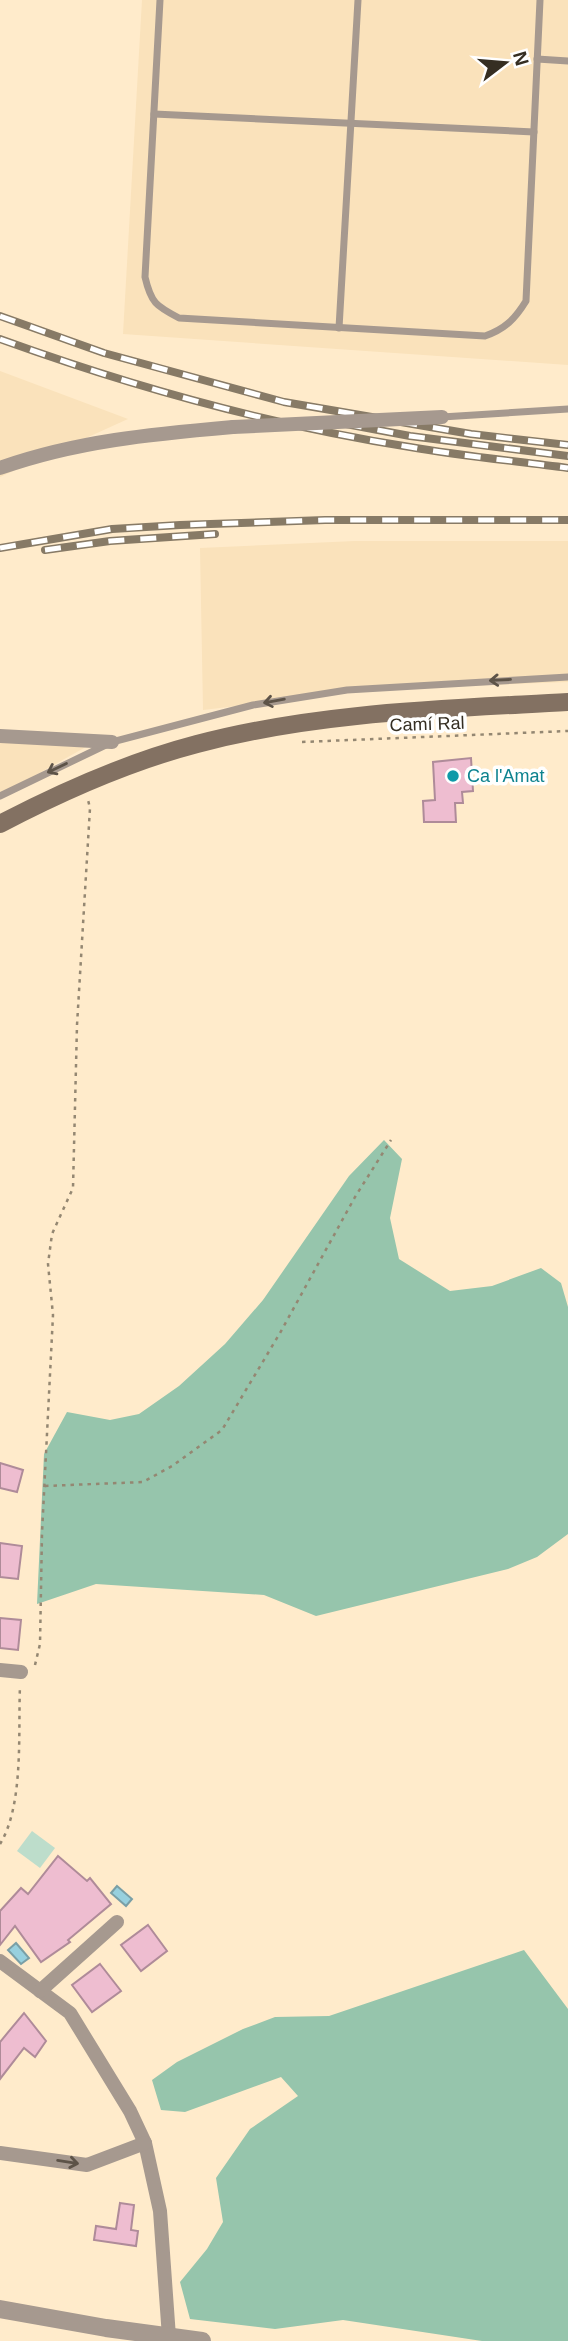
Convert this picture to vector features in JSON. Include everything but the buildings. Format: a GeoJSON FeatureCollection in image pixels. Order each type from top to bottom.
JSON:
{"type":"FeatureCollection","features":[{"type":"Feature","properties":{"kind":"main road"},"geometry":{"type":"LineString","coordinates":[[0,824],[82,784],[131,765],[196,744],[259,730],[350,716],[568,702]]}},
{"type":"Feature","properties":{"kind":"street"},"geometry":{"type":"LineString","coordinates":[[0,468],[105,440],[233,427],[442,417]]}},
{"type":"Feature","properties":{"kind":"street"},"geometry":{"type":"LineString","coordinates":[[0,736],[111,742]]}},
{"type":"Feature","properties":{"kind":"street"},"geometry":{"type":"LineString","coordinates":[[0,1670],[21,1672]]}},
{"type":"Feature","properties":{"kind":"street"},"geometry":{"type":"LineString","coordinates":[[40,1991],[117,1922]]}},
{"type":"Feature","properties":{"kind":"street"},"geometry":{"type":"LineString","coordinates":[[0,1961],[70,2013],[130,2111],[145,2143],[160,2211],[169,2337]]}},
{"type":"Feature","properties":{"kind":"street"},"geometry":{"type":"LineString","coordinates":[[0,2153],[87,2165],[145,2143]]}},
{"type":"Feature","properties":{"kind":"street"},"geometry":{"type":"LineString","coordinates":[[0,2309],[202,2341]]}},
{"type":"Feature","properties":{"kind":"lane"},"geometry":{"type":"LineString","coordinates":[[160,0],[145,277],[149,297],[162,309],[179,318],[485,336],[502,330],[526,301],[540,0]]}},
{"type":"Feature","properties":{"kind":"lane"},"geometry":{"type":"LineString","coordinates":[[339,328],[358,0]]}},
{"type":"Feature","properties":{"kind":"lane"},"geometry":{"type":"LineString","coordinates":[[537,59],[568,61]]}},
{"type":"Feature","properties":{"kind":"lane"},"geometry":{"type":"LineString","coordinates":[[154,114],[534,132]]}},
{"type":"Feature","properties":{"kind":"lane"},"geometry":{"type":"LineString","coordinates":[[442,417],[568,408]]}},
{"type":"Feature","properties":{"kind":"lane"},"geometry":{"type":"LineString","coordinates":[[0,796],[111,742],[240,708],[308,695],[407,685],[568,677]]}},
{"type":"Feature","properties":{"kind":"path","name":"Camí Ral"},"geometry":{"type":"LineString","coordinates":[[298,742],[568,730]]}},
{"type":"Feature","properties":{"kind":"path"},"geometry":{"type":"LineString","coordinates":[[0,1844],[9,1829],[15,1802],[21,1672],[35,1667],[40,1644],[44,1486],[53,1315],[48,1264],[52,1234],[73,1188],[77,1025],[90,808],[82,784]]}},
{"type":"Feature","properties":{"kind":"path"},"geometry":{"type":"LineString","coordinates":[[44,1486],[143,1482],[172,1466],[222,1430],[280,1333],[355,1197],[391,1140]]}},
{"type":"Feature","properties":{"kind":"shaded area"},"geometry":{"type":"Polygon","coordinates":[[[142,0],[568,0],[568,365],[123,334],[142,0]]]}},
{"type":"Feature","properties":{"kind":"shaded area"},"geometry":{"type":"Polygon","coordinates":[[[0,371],[128,419],[0,477],[0,371]]]}},
{"type":"Feature","properties":{"kind":"shaded area"},"geometry":{"type":"Polygon","coordinates":[[[355,541],[568,541],[568,682],[382,689],[203,710],[200,548],[355,541]]]}},
{"type":"Feature","properties":{"kind":"shaded area"},"geometry":{"type":"Polygon","coordinates":[[[0,741],[93,743],[0,795],[0,741]]]}},
{"type":"Feature","properties":{"kind":"green space"},"geometry":{"type":"Polygon","coordinates":[[[384,1140],[402,1159],[390,1218],[399,1259],[450,1291],[492,1286],[541,1268],[561,1283],[568,1307],[568,1534],[537,1557],[508,1569],[316,1616],[264,1595],[96,1584],[37,1604],[44,1454],[67,1412],[110,1420],[139,1414],[179,1386],[225,1344],[263,1300],[349,1176],[384,1140]]]}},
{"type":"Feature","properties":{"kind":"green space"},"geometry":{"type":"Polygon","coordinates":[[[32,1831],[55,1848],[40,1868],[17,1851],[32,1831]]]}},
{"type":"Feature","properties":{"kind":"green space"},"geometry":{"type":"Polygon","coordinates":[[[524,1950],[568,2009],[568,2341],[482,2341],[343,2320],[275,2329],[190,2319],[180,2282],[207,2249],[223,2222],[216,2178],[250,2129],[298,2096],[281,2077],[185,2112],[161,2110],[152,2080],[177,2062],[243,2029],[275,2017],[329,2016],[524,1950]]]}},
{"type":"Feature","properties":{"kind":"water"},"geometry":{"type":"Polygon","coordinates":[[[117,1886],[132,1899],[126,1906],[111,1893],[117,1886]]]}},
{"type":"Feature","properties":{"kind":"water"},"geometry":{"type":"Polygon","coordinates":[[[16,1943],[29,1958],[21,1964],[8,1950],[16,1943]]]}},
{"type":"Feature","properties":{"kind":"railway"},"geometry":{"type":"LineString","coordinates":[[0,316],[104,353],[284,402],[471,434],[568,445]]}},
{"type":"Feature","properties":{"kind":"railway"},"geometry":{"type":"LineString","coordinates":[[0,339],[50,357],[203,403],[306,428],[430,450],[568,468]]}},
{"type":"Feature","properties":{"kind":"railway"},"geometry":{"type":"LineString","coordinates":[[346,424],[410,436],[568,456]]}},
{"type":"Feature","properties":{"kind":"railway"},"geometry":{"type":"LineString","coordinates":[[0,548],[112,529],[180,525],[325,520],[568,520]]}},
{"type":"Feature","properties":{"kind":"railway"},"geometry":{"type":"LineString","coordinates":[[45,550],[110,541],[215,534]]}},
{"type":"Feature","properties":{"kind":"place","name":"Ca l'Amat"},"geometry":{"type":"Point","coordinates":[453,776]}}]}
